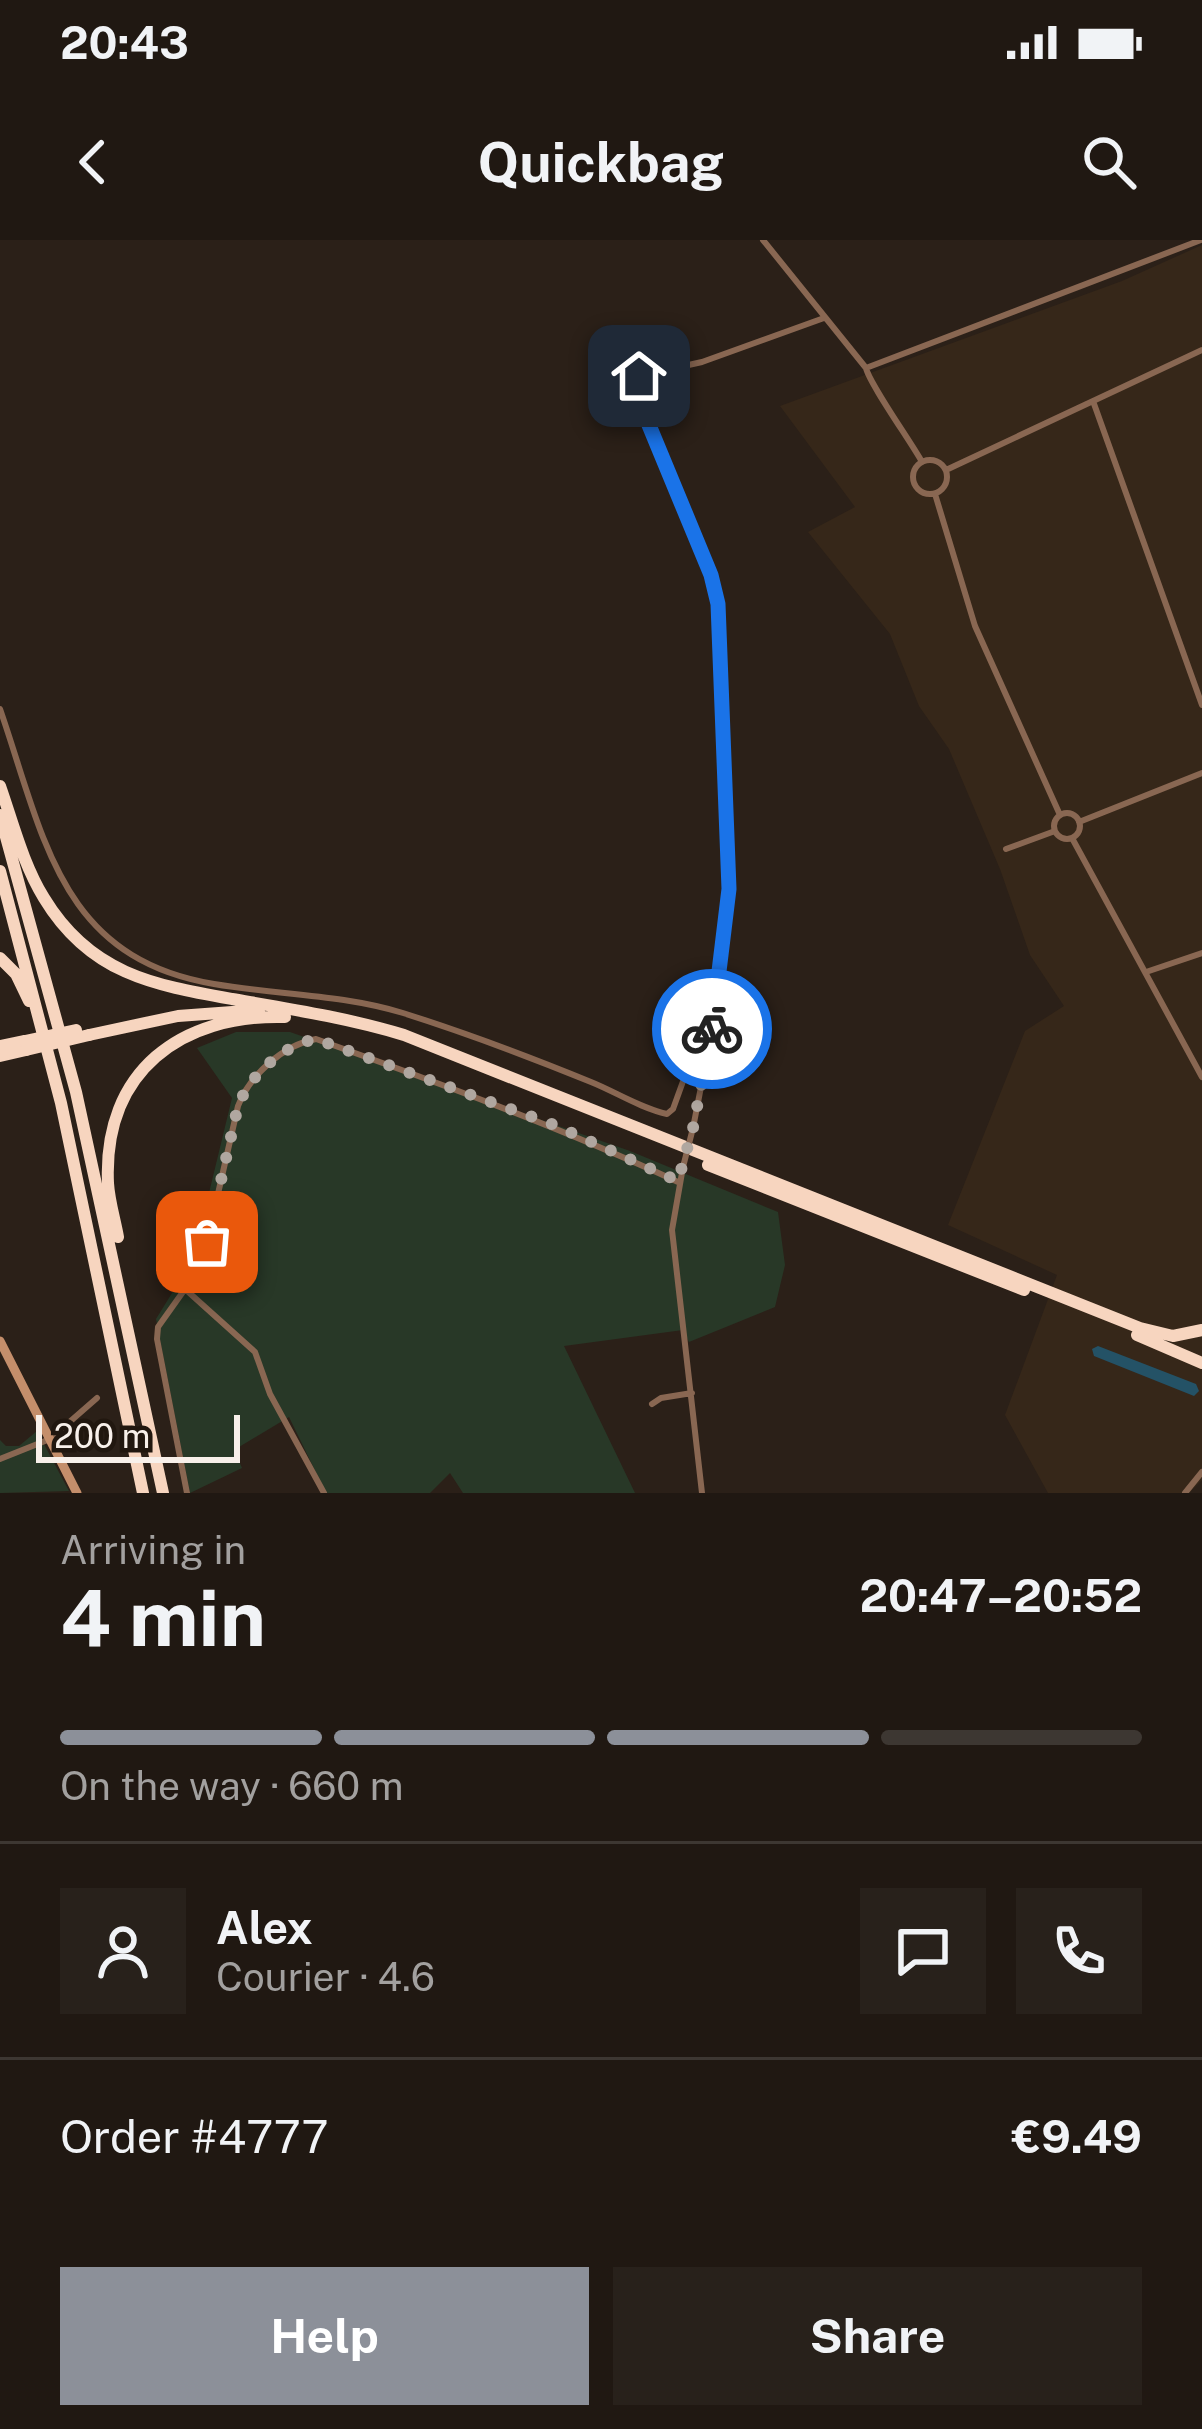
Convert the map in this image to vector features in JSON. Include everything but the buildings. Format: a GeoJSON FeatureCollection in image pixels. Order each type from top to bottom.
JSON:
{"type":"FeatureCollection","features":[{"type":"Feature","properties":{"kind":"highway"},"geometry":{"type":"LineString","coordinates":[[0,786],[42,896],[86,946],[149,984],[383,1036],[1202,1364]]}},
{"type":"Feature","properties":{"kind":"highway"},"geometry":{"type":"LineString","coordinates":[[0,815],[56,1011],[163,1493]]}},
{"type":"Feature","properties":{"kind":"highway"},"geometry":{"type":"LineString","coordinates":[[0,871],[44,1034],[143,1493]]}},
{"type":"Feature","properties":{"kind":"highway"},"geometry":{"type":"LineString","coordinates":[[0,958],[16,974],[44,1034]]}},
{"type":"Feature","properties":{"kind":"highway"},"geometry":{"type":"LineString","coordinates":[[0,1056],[89,1031],[208,1012],[258,1010],[356,1021],[404,1035],[1140,1328],[1173,1336],[1202,1330]]}},
{"type":"Feature","properties":{"kind":"highway"},"geometry":{"type":"LineString","coordinates":[[130,1333],[129,1292],[108,1187],[112,1136],[125,1097],[154,1057],[191,1032],[241,1017],[280,1012]]}},
{"type":"Feature","properties":{"kind":"highway"},"geometry":{"type":"LineString","coordinates":[[0,1046],[26,1046]]}},
{"type":"Feature","properties":{"kind":"main road"},"geometry":{"type":"LineString","coordinates":[[0,1341],[77,1493]]}},
{"type":"Feature","properties":{"kind":"street"},"geometry":{"type":"LineString","coordinates":[[763,240],[866,368],[868,379],[902,424],[922,462]]}},
{"type":"Feature","properties":{"kind":"street"},"geometry":{"type":"LineString","coordinates":[[866,368],[1202,240]]}},
{"type":"Feature","properties":{"kind":"street"},"geometry":{"type":"LineString","coordinates":[[702,1493],[672,1230],[678,1181],[712,1028],[729,889],[718,604],[711,575],[632,384],[639,376],[702,362],[824,318]]}},
{"type":"Feature","properties":{"kind":"street"},"geometry":{"type":"LineString","coordinates":[[946,470],[1202,350]]}},
{"type":"Feature","properties":{"kind":"street"},"geometry":{"type":"LineString","coordinates":[[1093,401],[1202,705]]}},
{"type":"Feature","properties":{"kind":"street"},"geometry":{"type":"LineString","coordinates":[[922,462],[939,462],[946,470],[947,482],[935,494],[923,492],[914,483],[914,471],[922,462]]}},
{"type":"Feature","properties":{"kind":"street"},"geometry":{"type":"LineString","coordinates":[[935,494],[975,626],[1060,815],[1054,831],[1006,849]]}},
{"type":"Feature","properties":{"kind":"street"},"geometry":{"type":"LineString","coordinates":[[0,709],[56,871],[84,915],[154,970],[214,984],[367,1003],[497,1046],[667,1114],[694,1051],[712,1028]]}},
{"type":"Feature","properties":{"kind":"street"},"geometry":{"type":"LineString","coordinates":[[1079,822],[1202,773]]}},
{"type":"Feature","properties":{"kind":"street"},"geometry":{"type":"LineString","coordinates":[[1060,815],[1069,813],[1079,822]]}},
{"type":"Feature","properties":{"kind":"street"},"geometry":{"type":"LineString","coordinates":[[1054,831],[1062,838],[1072,838],[1079,822]]}},
{"type":"Feature","properties":{"kind":"street"},"geometry":{"type":"LineString","coordinates":[[1072,838],[1202,1077]]}},
{"type":"Feature","properties":{"kind":"street"},"geometry":{"type":"LineString","coordinates":[[1146,972],[1202,952]]}},
{"type":"Feature","properties":{"kind":"street"},"geometry":{"type":"LineString","coordinates":[[187,1493],[158,1328],[185,1289],[207,1242],[246,1085],[300,1042],[316,1039],[476,1096],[552,1124],[678,1181]]}},
{"type":"Feature","properties":{"kind":"street"},"geometry":{"type":"LineString","coordinates":[[185,1289],[255,1352],[270,1394],[324,1493]]}},
{"type":"Feature","properties":{"kind":"street"},"geometry":{"type":"LineString","coordinates":[[652,1404],[661,1397],[692,1393]]}},
{"type":"Feature","properties":{"kind":"street"},"geometry":{"type":"LineString","coordinates":[[0,1459],[50,1438],[97,1399]]}},
{"type":"Feature","properties":{"kind":"street"},"geometry":{"type":"LineString","coordinates":[[1185,1493],[1202,1472]]}},
{"type":"Feature","properties":{"kind":"shaded area"},"geometry":{"type":"Polygon","coordinates":[[[1202,245],[1202,1480],[1189,1493],[1048,1493],[1005,1415],[1057,1275],[948,1225],[1025,1031],[1064,1006],[1030,955],[949,749],[919,706],[890,634],[808,532],[855,507],[780,406],[1122,281],[1202,245]]]}},
{"type":"Feature","properties":{"kind":"green space"},"geometry":{"type":"Polygon","coordinates":[[[236,1032],[290,1032],[630,1151],[778,1212],[785,1265],[775,1307],[689,1342],[683,1330],[564,1346],[635,1493],[463,1493],[450,1473],[430,1493],[326,1493],[289,1417],[234,1450],[242,1468],[190,1493],[156,1319],[193,1259],[232,1098],[197,1048],[236,1032]]]}},
{"type":"Feature","properties":{"kind":"green space"},"geometry":{"type":"Polygon","coordinates":[[[37,1431],[69,1491],[0,1493],[0,1440],[6,1446],[19,1446],[37,1431]]]}},
{"type":"Feature","properties":{"kind":"water"},"geometry":{"type":"Polygon","coordinates":[[[1098,1346],[1196,1384],[1199,1391],[1194,1396],[1094,1356],[1092,1349],[1098,1346]]]}},
{"type":"Feature","properties":{"kind":"way so far"},"geometry":{"type":"LineString","coordinates":[[207,1242],[246,1085],[300,1042],[316,1039],[476,1096],[552,1124],[678,1181],[712,1029]]}},
{"type":"Feature","properties":{"kind":"route"},"geometry":{"type":"LineString","coordinates":[[639,376],[632,384],[711,575],[718,604],[729,889],[712,1029]]}}]}
